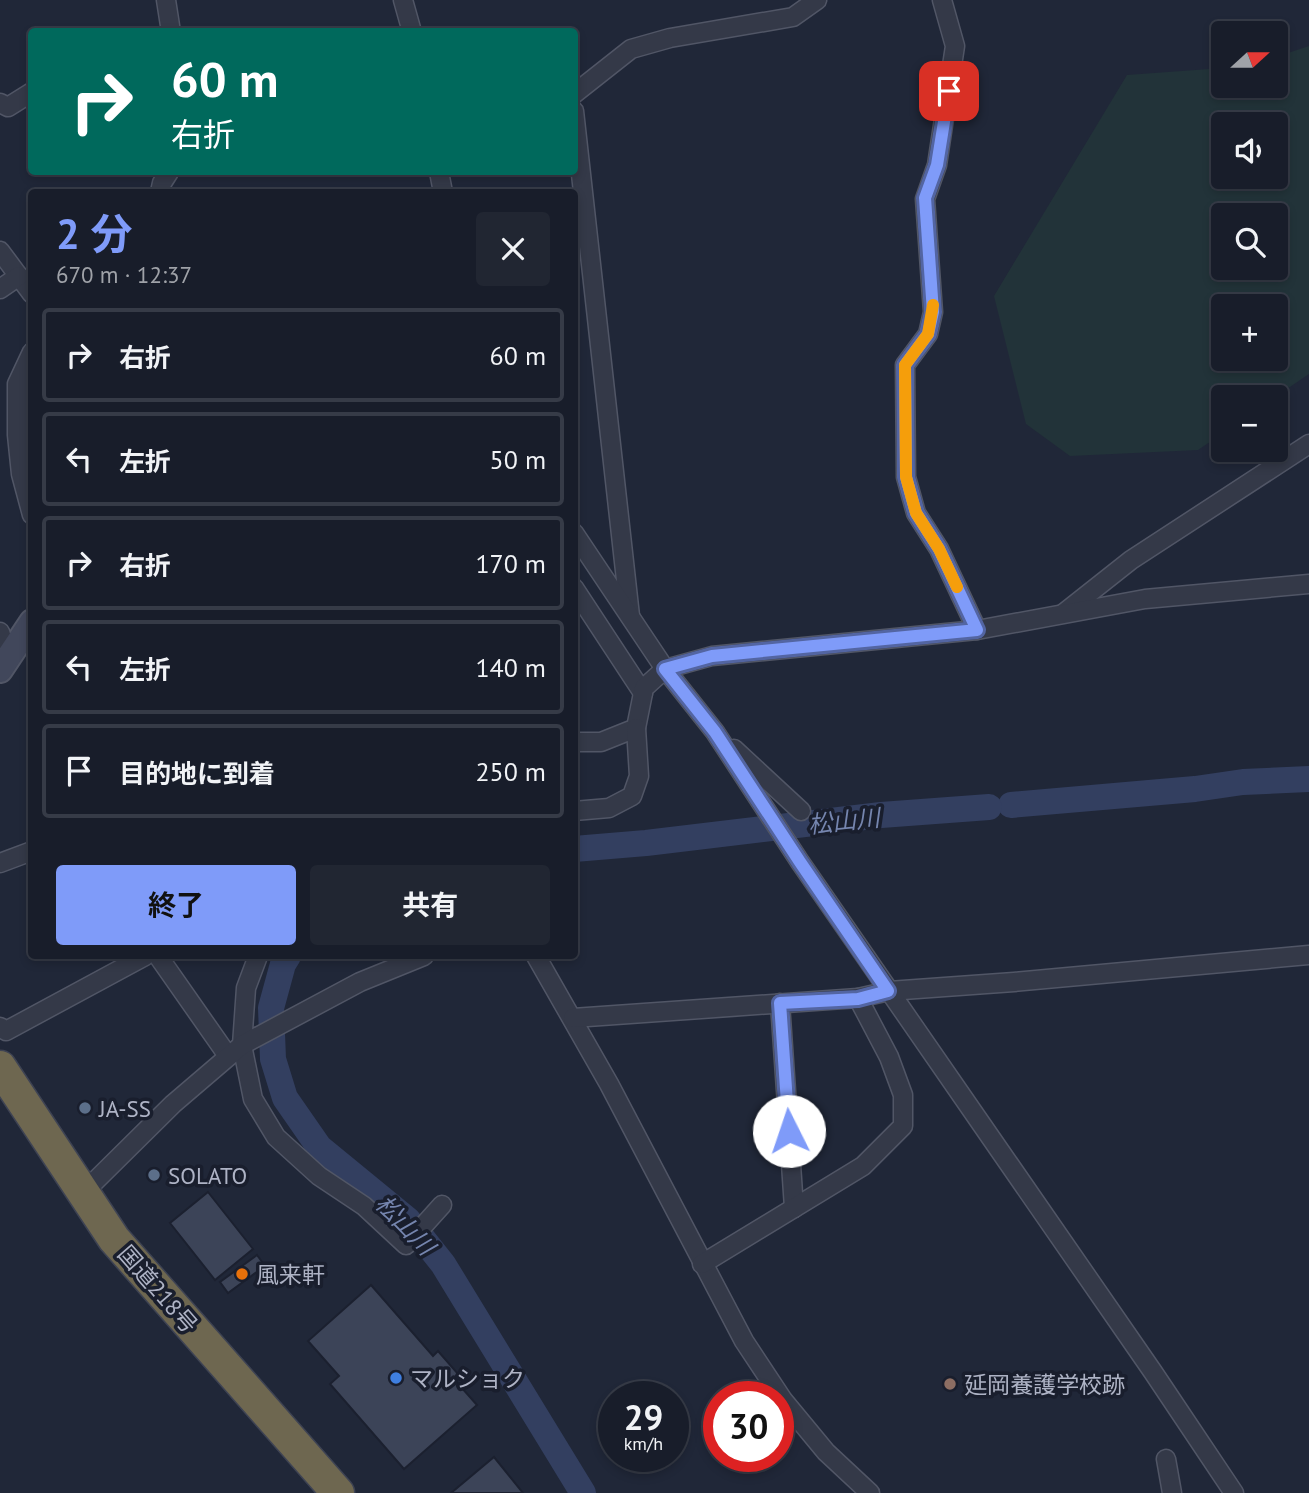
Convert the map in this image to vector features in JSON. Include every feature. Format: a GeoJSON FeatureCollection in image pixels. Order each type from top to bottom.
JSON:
{"type":"FeatureCollection","features":[{"type":"Feature","properties":{"kind":"highway","name":"国道218号"},"geometry":{"type":"LineString","coordinates":[[0,1068],[114,1239],[338,1493]]}},
{"type":"Feature","properties":{"kind":"street"},"geometry":{"type":"LineString","coordinates":[[166,0],[171,28]]}},
{"type":"Feature","properties":{"kind":"street"},"geometry":{"type":"LineString","coordinates":[[403,0],[411,28]]}},
{"type":"Feature","properties":{"kind":"street"},"geometry":{"type":"LineString","coordinates":[[578,91],[631,50],[670,38],[793,17],[817,0]]}},
{"type":"Feature","properties":{"kind":"street"},"geometry":{"type":"LineString","coordinates":[[942,0],[955,46],[937,165],[925,198],[933,312],[928,334],[905,365],[906,477],[916,513],[939,549],[977,630]]}},
{"type":"Feature","properties":{"kind":"street"},"geometry":{"type":"LineString","coordinates":[[0,103],[8,107],[28,94]]}},
{"type":"Feature","properties":{"kind":"street"},"geometry":{"type":"LineString","coordinates":[[578,147],[630,619]]}},
{"type":"Feature","properties":{"kind":"street"},"geometry":{"type":"LineString","coordinates":[[0,251],[28,288]]}},
{"type":"Feature","properties":{"kind":"street"},"geometry":{"type":"LineString","coordinates":[[0,289],[19,276]]}},
{"type":"Feature","properties":{"kind":"street"},"geometry":{"type":"LineString","coordinates":[[28,361],[17,384],[17,435],[21,474],[28,500]]}},
{"type":"Feature","properties":{"kind":"street"},"geometry":{"type":"LineString","coordinates":[[1061,615],[1131,560],[1309,444]]}},
{"type":"Feature","properties":{"kind":"street"},"geometry":{"type":"LineString","coordinates":[[578,539],[665,669],[715,732],[800,862],[1234,1493]]}},
{"type":"Feature","properties":{"kind":"street"},"geometry":{"type":"LineString","coordinates":[[578,811],[609,808],[632,796],[639,776],[636,728],[643,693],[665,669],[712,656],[977,630],[1145,599],[1309,584]]}},
{"type":"Feature","properties":{"kind":"street"},"geometry":{"type":"LineString","coordinates":[[578,595],[643,693]]}},
{"type":"Feature","properties":{"kind":"street"},"geometry":{"type":"LineString","coordinates":[[4,663],[28,628]]}},
{"type":"Feature","properties":{"kind":"street"},"geometry":{"type":"LineString","coordinates":[[0,632],[4,663]]}},
{"type":"Feature","properties":{"kind":"street"},"geometry":{"type":"LineString","coordinates":[[578,741],[601,742],[636,728]]}},
{"type":"Feature","properties":{"kind":"street"},"geometry":{"type":"LineString","coordinates":[[715,732],[801,811]]}},
{"type":"Feature","properties":{"kind":"street"},"geometry":{"type":"LineString","coordinates":[[0,863],[28,852]]}},
{"type":"Feature","properties":{"kind":"street"},"geometry":{"type":"LineString","coordinates":[[573,1018],[858,999],[888,991],[1309,956]]}},
{"type":"Feature","properties":{"kind":"street"},"geometry":{"type":"LineString","coordinates":[[0,1027],[6,1031],[139,959]]}},
{"type":"Feature","properties":{"kind":"street"},"geometry":{"type":"LineString","coordinates":[[161,959],[237,1049],[253,1099],[276,1137],[318,1176],[364,1206],[407,1244],[442,1205]]}},
{"type":"Feature","properties":{"kind":"street"},"geometry":{"type":"LineString","coordinates":[[237,1049],[246,988],[257,959]]}},
{"type":"Feature","properties":{"kind":"street"},"geometry":{"type":"LineString","coordinates":[[83,1193],[95,1178],[173,1104],[237,1049],[360,982],[417,959]]}},
{"type":"Feature","properties":{"kind":"street"},"geometry":{"type":"LineString","coordinates":[[538,959],[573,1018],[744,1341],[783,1400],[826,1452],[870,1493]]}},
{"type":"Feature","properties":{"kind":"street"},"geometry":{"type":"LineString","coordinates":[[702,1264],[863,1166],[903,1126],[903,1094],[889,1057],[858,999]]}},
{"type":"Feature","properties":{"kind":"street"},"geometry":{"type":"LineString","coordinates":[[780,1003],[794,1208]]}},
{"type":"Feature","properties":{"kind":"street"},"geometry":{"type":"LineString","coordinates":[[1166,1459],[1172,1493]]}},
{"type":"Feature","properties":{"kind":"shaded area"},"geometry":{"type":"Polygon","coordinates":[[[1309,46],[1309,374],[1288,388],[1288,385],[1211,385],[1211,441],[1198,450],[1070,456],[1026,424],[994,296],[1127,75],[1211,69],[1211,98],[1288,98],[1288,53],[1309,46]]]}},
{"type":"Feature","properties":{"kind":"building"},"geometry":{"type":"Polygon","coordinates":[[[208,1192],[253,1249],[215,1280],[170,1223],[208,1192]]]}},
{"type":"Feature","properties":{"kind":"building","name":"風来軒"},"geometry":{"type":"Polygon","coordinates":[[[257,1255],[265,1266],[228,1293],[220,1282],[257,1255]]]}},
{"type":"Feature","properties":{"kind":"building","name":"マルショク"},"geometry":{"type":"Polygon","coordinates":[[[371,1285],[433,1356],[438,1351],[459,1375],[454,1379],[477,1405],[404,1469],[330,1384],[339,1376],[308,1341],[371,1285]]]}},
{"type":"Feature","properties":{"kind":"building"},"geometry":{"type":"Polygon","coordinates":[[[494,1457],[523,1493],[451,1493],[494,1457]]]}},
{"type":"Feature","properties":{"kind":"waterway","name":"松山川"},"geometry":{"type":"LineString","coordinates":[[1011,805],[1195,789],[1243,782],[1309,779]]}},
{"type":"Feature","properties":{"kind":"waterway","name":"松山川"},"geometry":{"type":"LineString","coordinates":[[578,849],[881,815],[989,807]]}},
{"type":"Feature","properties":{"kind":"waterway","name":"松山川"},"geometry":{"type":"LineString","coordinates":[[286,959],[271,1008],[273,1059],[285,1098],[319,1147],[408,1220],[443,1264],[583,1493]]}},
{"type":"Feature","properties":{"kind":"slow traffic"},"geometry":{"type":"LineString","coordinates":[[933,305],[928,334],[905,365],[906,477],[916,513],[939,549],[957,587]]}},
{"type":"Feature","properties":{"kind":"place","name":"JA-SS"},"geometry":{"type":"Point","coordinates":[85,1108]}},
{"type":"Feature","properties":{"kind":"place","name":"SOLATO"},"geometry":{"type":"Point","coordinates":[154,1175]}},
{"type":"Feature","properties":{"kind":"place","name":"風来軒"},"geometry":{"type":"Point","coordinates":[242,1274]}},
{"type":"Feature","properties":{"kind":"place","name":"マルショク"},"geometry":{"type":"Point","coordinates":[396,1378]}},
{"type":"Feature","properties":{"kind":"place","name":"延岡養護学校跡"},"geometry":{"type":"Point","coordinates":[950,1384]}},
{"type":"Feature","properties":{"kind":"route"},"geometry":{"type":"LineString","coordinates":[[789,1131],[780,1003],[858,999],[888,991],[715,732],[665,669],[712,656],[977,630],[939,549],[916,513],[906,477],[905,365],[928,334],[933,312],[925,198],[937,165],[949,91]]}}]}
